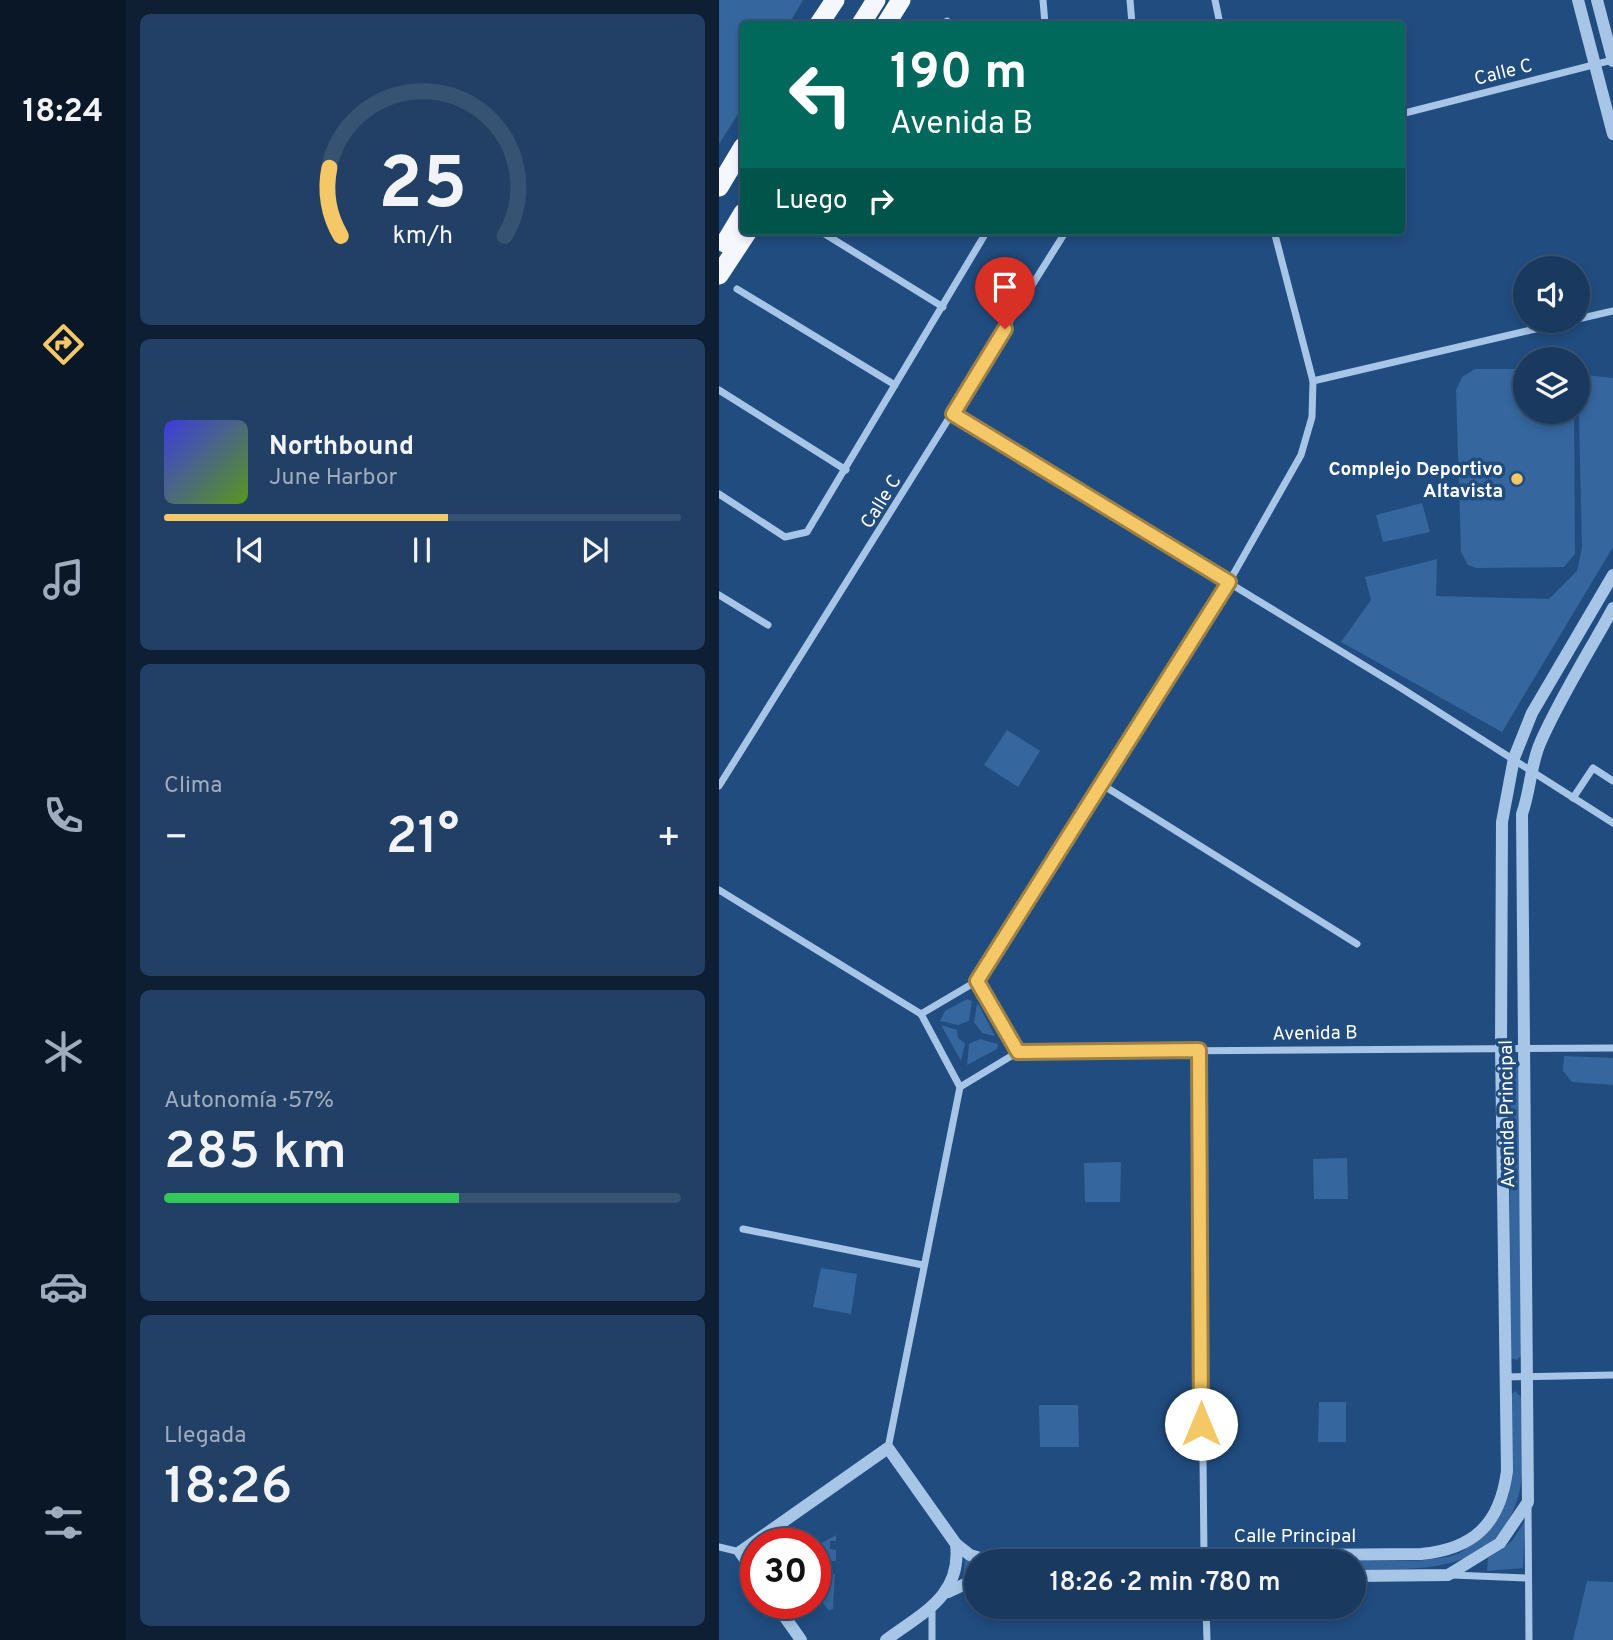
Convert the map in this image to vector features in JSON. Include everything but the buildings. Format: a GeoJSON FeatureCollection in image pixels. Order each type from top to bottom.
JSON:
{"type":"FeatureCollection","features":[{"type":"Feature","properties":{"kind":"highway"},"geometry":{"type":"LineString","coordinates":[[821,21],[835,0]]}},
{"type":"Feature","properties":{"kind":"highway"},"geometry":{"type":"LineString","coordinates":[[863,21],[876,0]]}},
{"type":"Feature","properties":{"kind":"highway"},"geometry":{"type":"LineString","coordinates":[[888,21],[901,0]]}},
{"type":"Feature","properties":{"kind":"highway"},"geometry":{"type":"LineString","coordinates":[[719,187],[740,152]]}},
{"type":"Feature","properties":{"kind":"highway"},"geometry":{"type":"LineString","coordinates":[[719,253],[740,218]]}},
{"type":"Feature","properties":{"kind":"highway"},"geometry":{"type":"LineString","coordinates":[[719,275],[745,235]]}},
{"type":"Feature","properties":{"kind":"street"},"geometry":{"type":"LineString","coordinates":[[1043,0],[1045,21]]}},
{"type":"Feature","properties":{"kind":"street"},"geometry":{"type":"LineString","coordinates":[[1130,0],[1132,21]]}},
{"type":"Feature","properties":{"kind":"street"},"geometry":{"type":"LineString","coordinates":[[1215,0],[1219,21]]}},
{"type":"Feature","properties":{"kind":"street"},"geometry":{"type":"LineString","coordinates":[[1578,0],[1613,134]]}},
{"type":"Feature","properties":{"kind":"street"},"geometry":{"type":"LineString","coordinates":[[1597,0],[1613,60]]}},
{"type":"Feature","properties":{"kind":"street","name":"Calle C"},"geometry":{"type":"LineString","coordinates":[[1405,113],[1613,60]]}},
{"type":"Feature","properties":{"kind":"street"},"geometry":{"type":"LineString","coordinates":[[826,235],[943,307]]}},
{"type":"Feature","properties":{"kind":"street"},"geometry":{"type":"LineString","coordinates":[[719,494],[785,537],[796,537],[807,532],[985,235]]}},
{"type":"Feature","properties":{"kind":"street","name":"Calle C"},"geometry":{"type":"LineString","coordinates":[[719,786],[1064,235]]}},
{"type":"Feature","properties":{"kind":"street"},"geometry":{"type":"LineString","coordinates":[[921,1014],[977,981],[1229,582],[1301,455],[1312,417],[1313,381],[1275,235]]}},
{"type":"Feature","properties":{"kind":"street"},"geometry":{"type":"LineString","coordinates":[[737,289],[895,385]]}},
{"type":"Feature","properties":{"kind":"street"},"geometry":{"type":"LineString","coordinates":[[1590,317],[1613,311]]}},
{"type":"Feature","properties":{"kind":"street"},"geometry":{"type":"LineString","coordinates":[[1313,381],[1520,333]]}},
{"type":"Feature","properties":{"kind":"street"},"geometry":{"type":"LineString","coordinates":[[719,390],[846,470]]}},
{"type":"Feature","properties":{"kind":"street"},"geometry":{"type":"LineString","coordinates":[[953,414],[1514,758],[1613,823]]}},
{"type":"Feature","properties":{"kind":"street","name":"Avenida Principal"},"geometry":{"type":"LineString","coordinates":[[1507,1471],[1500,858],[1505,796],[1514,758],[1532,713],[1613,575]]}},
{"type":"Feature","properties":{"kind":"street"},"geometry":{"type":"LineString","coordinates":[[719,595],[768,625]]}},
{"type":"Feature","properties":{"kind":"street","name":"Avenida Principal"},"geometry":{"type":"LineString","coordinates":[[1529,1640],[1521,836],[1530,770],[1541,741],[1613,608]]}},
{"type":"Feature","properties":{"kind":"street"},"geometry":{"type":"LineString","coordinates":[[1572,797],[1593,768],[1613,781]]}},
{"type":"Feature","properties":{"kind":"street"},"geometry":{"type":"LineString","coordinates":[[1102,784],[1357,944]]}},
{"type":"Feature","properties":{"kind":"street"},"geometry":{"type":"LineString","coordinates":[[719,890],[921,1014],[960,1087],[888,1448],[774,1528]]}},
{"type":"Feature","properties":{"kind":"street"},"geometry":{"type":"LineString","coordinates":[[960,1087],[1018,1052],[977,981]]}},
{"type":"Feature","properties":{"kind":"street","name":"Avenida B"},"geometry":{"type":"LineString","coordinates":[[1018,1052],[1613,1048]]}},
{"type":"Feature","properties":{"kind":"street"},"geometry":{"type":"LineString","coordinates":[[1199,1050],[1204,1549]]}},
{"type":"Feature","properties":{"kind":"street"},"geometry":{"type":"LineString","coordinates":[[743,1229],[923,1265]]}},
{"type":"Feature","properties":{"kind":"street"},"geometry":{"type":"LineString","coordinates":[[1505,1377],[1613,1375]]}},
{"type":"Feature","properties":{"kind":"street"},"geometry":{"type":"LineString","coordinates":[[888,1448],[956,1544],[956,1572],[948,1591]]}},
{"type":"Feature","properties":{"kind":"street","name":"Calle Principal"},"geometry":{"type":"LineString","coordinates":[[1366,1554],[1444,1552],[1470,1539],[1501,1505],[1507,1471]]}},
{"type":"Feature","properties":{"kind":"street"},"geometry":{"type":"LineString","coordinates":[[1448,1575],[1500,1543],[1511,1531],[1528,1502]]}},
{"type":"Feature","properties":{"kind":"street","name":"Calle Principal"},"geometry":{"type":"LineString","coordinates":[[956,1544],[964,1550]]}},
{"type":"Feature","properties":{"kind":"street"},"geometry":{"type":"LineString","coordinates":[[719,1547],[740,1552]]}},
{"type":"Feature","properties":{"kind":"street"},"geometry":{"type":"LineString","coordinates":[[1366,1576],[1528,1578]]}},
{"type":"Feature","properties":{"kind":"street"},"geometry":{"type":"LineString","coordinates":[[886,1640],[948,1591],[964,1584]]}},
{"type":"Feature","properties":{"kind":"street"},"geometry":{"type":"LineString","coordinates":[[932,1606],[932,1640]]}},
{"type":"Feature","properties":{"kind":"street"},"geometry":{"type":"LineString","coordinates":[[787,1619],[801,1640]]}},
{"type":"Feature","properties":{"kind":"street"},"geometry":{"type":"LineString","coordinates":[[1206,1619],[1207,1640]]}},
{"type":"Feature","properties":{"kind":"shaded area"},"geometry":{"type":"Polygon","coordinates":[[[719,0],[803,0],[791,21],[740,21],[740,111],[719,144],[719,0]]]}},
{"type":"Feature","properties":{"kind":"shaded area","name":"Complejo Deportivo Altavista"},"geometry":{"type":"Polygon","coordinates":[[[1475,369],[1513,369],[1513,424],[1574,424],[1575,554],[1564,567],[1476,568],[1468,565],[1461,552],[1456,390],[1462,377],[1475,369]]]}},
{"type":"Feature","properties":{"kind":"shaded area"},"geometry":{"type":"Polygon","coordinates":[[[1590,375],[1613,378],[1613,547],[1502,732],[1341,642],[1371,600],[1365,577],[1437,559],[1436,596],[1549,599],[1577,571],[1582,548],[1579,424],[1590,424],[1590,375]]]}},
{"type":"Feature","properties":{"kind":"shaded area"},"geometry":{"type":"Polygon","coordinates":[[[1422,503],[1430,532],[1383,542],[1376,515],[1422,503]]]}},
{"type":"Feature","properties":{"kind":"shaded area"},"geometry":{"type":"Polygon","coordinates":[[[1007,730],[1040,751],[1018,787],[984,765],[1007,730]]]}},
{"type":"Feature","properties":{"kind":"shaded area"},"geometry":{"type":"Polygon","coordinates":[[[967,999],[972,1001],[969,1021],[958,1025],[940,1021],[945,1011],[967,999]]]}},
{"type":"Feature","properties":{"kind":"shaded area"},"geometry":{"type":"Polygon","coordinates":[[[977,1004],[995,1036],[982,1033],[974,1022],[977,1004]]]}},
{"type":"Feature","properties":{"kind":"shaded area"},"geometry":{"type":"Polygon","coordinates":[[[941,1025],[957,1030],[958,1038],[965,1043],[961,1061],[941,1025]]]}},
{"type":"Feature","properties":{"kind":"shaded area"},"geometry":{"type":"Polygon","coordinates":[[[980,1039],[998,1044],[997,1049],[967,1065],[969,1044],[980,1039]]]}},
{"type":"Feature","properties":{"kind":"shaded area"},"geometry":{"type":"Polygon","coordinates":[[[1564,1056],[1613,1058],[1613,1085],[1572,1082],[1563,1071],[1564,1056]]]}},
{"type":"Feature","properties":{"kind":"shaded area"},"geometry":{"type":"Polygon","coordinates":[[[1509,1065],[1519,1067],[1522,1355],[1517,1360],[1511,1358],[1509,1065]]]}},
{"type":"Feature","properties":{"kind":"shaded area"},"geometry":{"type":"Polygon","coordinates":[[[1347,1158],[1348,1199],[1314,1199],[1313,1159],[1347,1158]]]}},
{"type":"Feature","properties":{"kind":"shaded area"},"geometry":{"type":"Polygon","coordinates":[[[1121,1162],[1120,1202],[1085,1202],[1084,1163],[1121,1162]]]}},
{"type":"Feature","properties":{"kind":"shaded area"},"geometry":{"type":"Polygon","coordinates":[[[821,1268],[857,1274],[851,1314],[813,1307],[821,1268]]]}},
{"type":"Feature","properties":{"kind":"shaded area"},"geometry":{"type":"Polygon","coordinates":[[[1515,1391],[1521,1397],[1523,1455],[1520,1489],[1510,1517],[1496,1538],[1477,1552],[1432,1567],[1366,1570],[1366,1561],[1415,1561],[1448,1557],[1460,1553],[1490,1530],[1509,1495],[1511,1395],[1515,1391]]]}},
{"type":"Feature","properties":{"kind":"shaded area"},"geometry":{"type":"Polygon","coordinates":[[[1319,1402],[1346,1402],[1346,1442],[1318,1442],[1319,1402]]]}},
{"type":"Feature","properties":{"kind":"shaded area"},"geometry":{"type":"Polygon","coordinates":[[[1039,1405],[1078,1405],[1079,1447],[1040,1447],[1039,1405]]]}},
{"type":"Feature","properties":{"kind":"shaded area"},"geometry":{"type":"Polygon","coordinates":[[[1525,1521],[1523,1568],[1487,1571],[1488,1558],[1512,1541],[1525,1521]]]}},
{"type":"Feature","properties":{"kind":"shaded area"},"geometry":{"type":"Polygon","coordinates":[[[831,1549],[836,1550],[836,1561],[831,1561],[831,1549]]]}},
{"type":"Feature","properties":{"kind":"shaded area"},"geometry":{"type":"Polygon","coordinates":[[[831,1574],[835,1574],[831,1609],[831,1574]]]}},
{"type":"Feature","properties":{"kind":"shaded area"},"geometry":{"type":"Polygon","coordinates":[[[1587,1581],[1613,1582],[1613,1640],[1573,1640],[1587,1581]]]}},
{"type":"Feature","properties":{"kind":"place","name":"Complejo Deportivo Altavista"},"geometry":{"type":"Point","coordinates":[1517,479]}},
{"type":"Feature","properties":{"kind":"route"},"geometry":{"type":"LineString","coordinates":[[1005,329],[953,414],[1229,582],[977,981],[1018,1052],[1199,1050],[1201,1424]]}}]}
